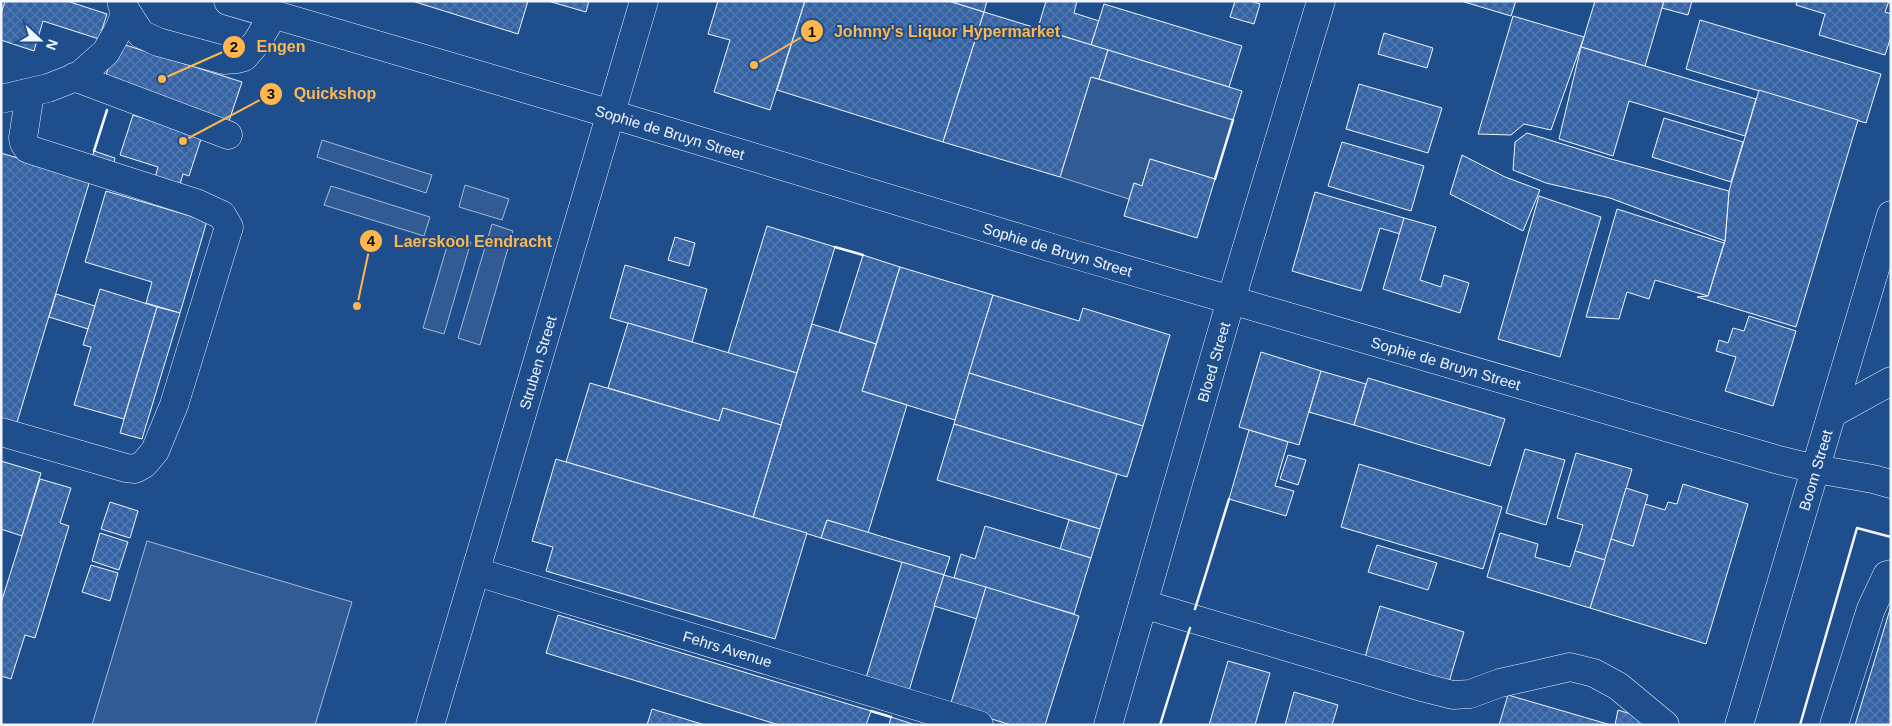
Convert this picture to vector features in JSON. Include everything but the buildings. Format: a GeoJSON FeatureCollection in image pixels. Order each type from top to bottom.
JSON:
{"type":"FeatureCollection","features":[{"type":"Feature","properties":{"kind":"main road","name":"Sophie de Bruyn Street"},"geometry":{"type":"LineString","coordinates":[[228,1],[611,114],[1059,250],[1816,470],[1873,479],[1891,484]]}},
{"type":"Feature","properties":{"kind":"main road","name":"Struben Street"},"geometry":{"type":"LineString","coordinates":[[430,725],[477,572],[644,1]]}},
{"type":"Feature","properties":{"kind":"main road","name":"Bloed Street"},"geometry":{"type":"LineString","coordinates":[[1108,725],[1231,300],[1321,1]]}},
{"type":"Feature","properties":{"kind":"main road"},"geometry":{"type":"LineString","coordinates":[[124,6],[141,34],[158,42],[224,60],[237,59],[244,56],[257,42],[273,15]]}},
{"type":"Feature","properties":{"kind":"main road"},"geometry":{"type":"LineString","coordinates":[[1,99],[30,93],[79,76],[106,52],[120,27],[124,6]]}},
{"type":"Feature","properties":{"kind":"main road"},"geometry":{"type":"LineString","coordinates":[[74,77],[228,135]]}},
{"type":"Feature","properties":{"kind":"main road"},"geometry":{"type":"LineString","coordinates":[[1,432],[126,468],[135,469],[144,464],[154,451],[174,405],[229,227],[222,215],[196,203],[28,149],[23,138],[30,93]]}},
{"type":"Feature","properties":{"kind":"main road","name":"Boom Street"},"geometry":{"type":"LineString","coordinates":[[1740,725],[1891,215]]}},
{"type":"Feature","properties":{"kind":"main road"},"geometry":{"type":"LineString","coordinates":[[1833,413],[1891,381]]}},
{"type":"Feature","properties":{"kind":"main road","name":"Fehrs Avenue"},"geometry":{"type":"LineString","coordinates":[[477,572],[979,725]]}},
{"type":"Feature","properties":{"kind":"main road"},"geometry":{"type":"LineString","coordinates":[[1834,725],[1871,609],[1887,575],[1891,574]]}},
{"type":"Feature","properties":{"kind":"main road"},"geometry":{"type":"LineString","coordinates":[[1144,604],[1453,695],[1470,694],[1500,683],[1570,667],[1594,672],[1618,686],[1665,725]]}},
{"type":"Feature","properties":{"kind":"shaded area"},"geometry":{"type":"Polygon","coordinates":[[[1091,77],[1233,120],[1215,179],[1150,159],[1142,186],[1134,183],[1129,199],[1060,177],[1091,77]]]}},
{"type":"Feature","properties":{"kind":"shaded area"},"geometry":{"type":"Polygon","coordinates":[[[322,140],[432,175],[426,193],[317,157],[322,140]]]}},
{"type":"Feature","properties":{"kind":"shaded area"},"geometry":{"type":"Polygon","coordinates":[[[465,185],[509,199],[502,220],[459,207],[465,185]]]}},
{"type":"Feature","properties":{"kind":"shaded area"},"geometry":{"type":"Polygon","coordinates":[[[331,186],[430,217],[424,236],[324,205],[331,186]]]}},
{"type":"Feature","properties":{"kind":"shaded area"},"geometry":{"type":"Polygon","coordinates":[[[492,224],[513,231],[480,345],[458,338],[492,224]]]}},
{"type":"Feature","properties":{"kind":"shaded area"},"geometry":{"type":"Polygon","coordinates":[[[450,236],[471,242],[444,334],[423,328],[450,236]]]}},
{"type":"Feature","properties":{"kind":"shaded area"},"geometry":{"type":"Polygon","coordinates":[[[147,541],[352,602],[315,725],[92,725],[147,541]]]}},
{"type":"Feature","properties":{"kind":"wall"},"geometry":{"type":"LineString","coordinates":[[94,151],[107,110]]}},
{"type":"Feature","properties":{"kind":"wall"},"geometry":{"type":"LineString","coordinates":[[1215,179],[1233,120]]}},
{"type":"Feature","properties":{"kind":"wall"},"geometry":{"type":"LineString","coordinates":[[835,247],[863,255]]}},
{"type":"Feature","properties":{"kind":"wall"},"geometry":{"type":"LineString","coordinates":[[1195,609],[1229,499]]}},
{"type":"Feature","properties":{"kind":"wall"},"geometry":{"type":"LineString","coordinates":[[1800,725],[1857,528],[1891,537]]}},
{"type":"Feature","properties":{"kind":"wall"},"geometry":{"type":"LineString","coordinates":[[1160,725],[1190,628]]}},
{"type":"Feature","properties":{"kind":"wall"},"geometry":{"type":"LineString","coordinates":[[871,711],[891,717]]}},
{"type":"Feature","properties":{"kind":"place","name":"Johnny's Liquor Hypermarket"},"geometry":{"type":"Point","coordinates":[754,65]}},
{"type":"Feature","properties":{"kind":"place","name":"Engen"},"geometry":{"type":"Point","coordinates":[162,79]}},
{"type":"Feature","properties":{"kind":"place","name":"Quickshop"},"geometry":{"type":"Point","coordinates":[183,141]}},
{"type":"Feature","properties":{"kind":"place","name":"Laerskool Eendracht"},"geometry":{"type":"Point","coordinates":[357,306]}}]}
